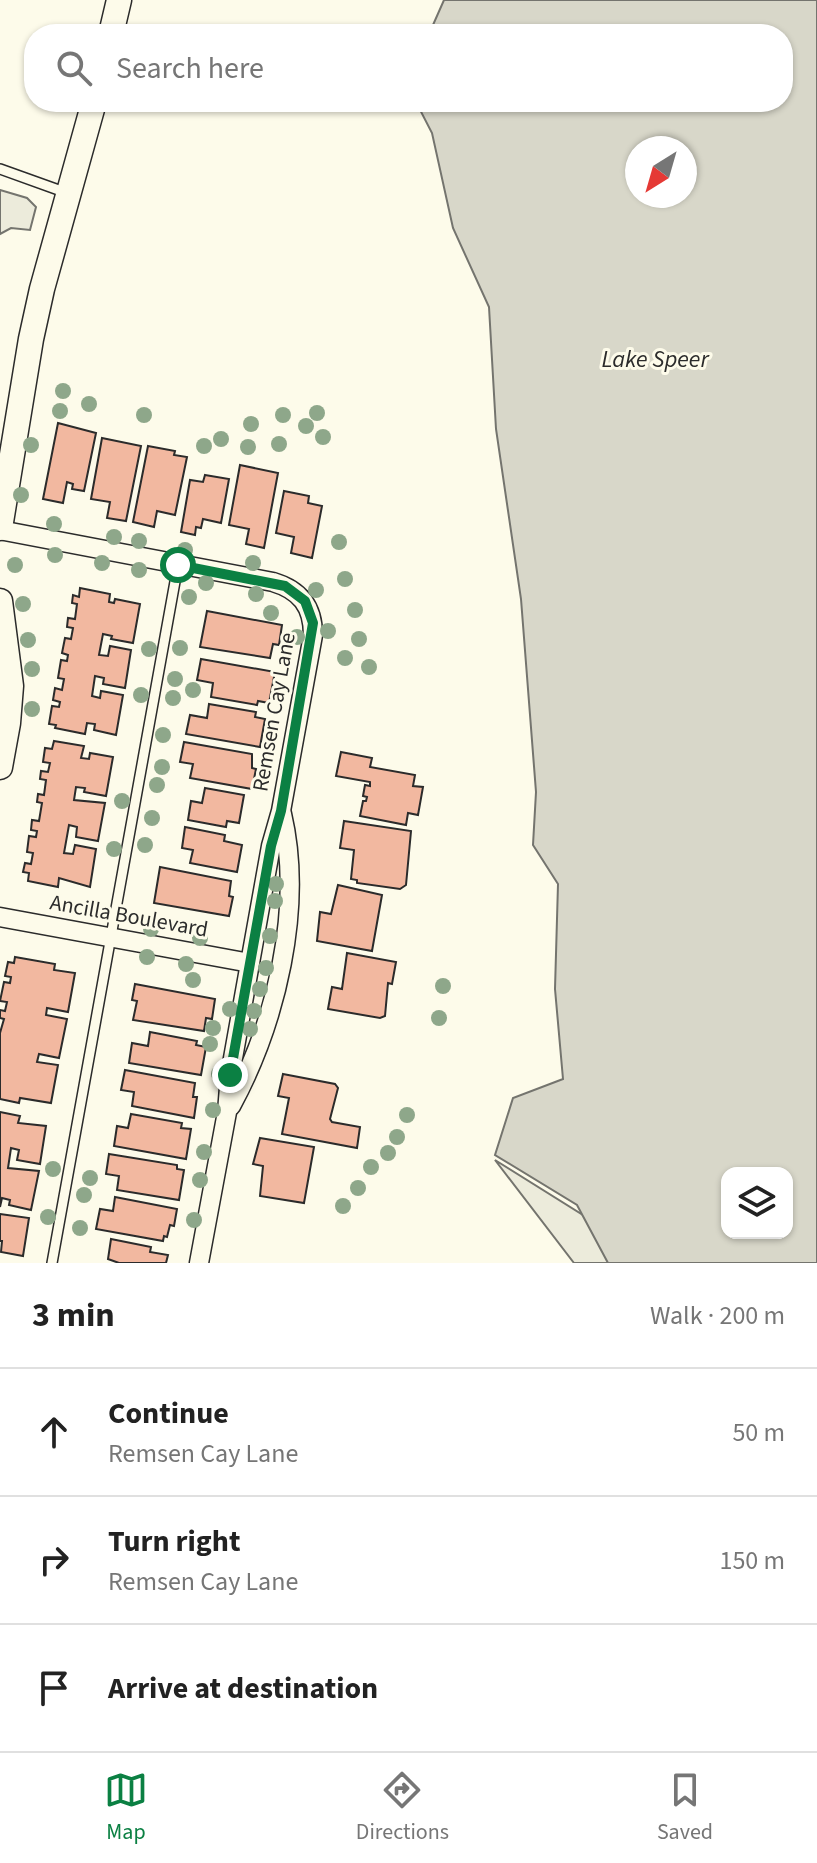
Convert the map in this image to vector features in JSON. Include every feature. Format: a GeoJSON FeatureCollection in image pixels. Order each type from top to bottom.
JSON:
{"type":"FeatureCollection","features":[{"type":"Feature","properties":{"kind":"street"},"geometry":{"type":"LineString","coordinates":[[113,24],[119,0]]}},
{"type":"Feature","properties":{"kind":"street"},"geometry":{"type":"LineString","coordinates":[[0,529],[31,339],[91,112]]}},
{"type":"Feature","properties":{"kind":"street","name":"Remsen Cay Lane"},"geometry":{"type":"LineString","coordinates":[[0,529],[285,586],[305,601],[311,612],[313,635],[281,811],[271,846],[199,1263]]}},
{"type":"Feature","properties":{"kind":"street"},"geometry":{"type":"LineString","coordinates":[[0,601],[11,686],[0,767]]}},
{"type":"Feature","properties":{"kind":"street","name":"Remsen Cay Lane"},"geometry":{"type":"LineString","coordinates":[[227,1112],[245,1080],[261,1038],[280,968],[289,871],[281,811]]}},
{"type":"Feature","properties":{"kind":"street","name":"Ancilla Boulevard"},"geometry":{"type":"LineString","coordinates":[[0,917],[250,963]]}},
{"type":"Feature","properties":{"kind":"lane"},"geometry":{"type":"LineString","coordinates":[[0,169],[70,194]]}},
{"type":"Feature","properties":{"kind":"lane"},"geometry":{"type":"LineString","coordinates":[[52,1263],[178,565]]}},
{"type":"Feature","properties":{"kind":"shaded area"},"geometry":{"type":"Polygon","coordinates":[[[0,190],[27,198],[36,207],[30,230],[11,228],[0,234],[0,190]]]}},
{"type":"Feature","properties":{"kind":"shaded area"},"geometry":{"type":"Polygon","coordinates":[[[495,1160],[602,1227],[619,1263],[574,1263],[495,1160]]]}},
{"type":"Feature","properties":{"kind":"water","name":"Lake Speer"},"geometry":{"type":"Polygon","coordinates":[[[444,0],[817,0],[817,1263],[608,1263],[577,1205],[495,1155],[513,1098],[563,1079],[555,989],[558,884],[533,845],[536,792],[521,599],[496,429],[489,307],[453,228],[432,133],[421,112],[793,112],[793,24],[433,24],[444,0]]]}},
{"type":"Feature","properties":{"kind":"building"},"geometry":{"type":"Polygon","coordinates":[[[58,423],[96,433],[84,491],[72,489],[73,484],[67,482],[63,503],[43,499],[58,423]]]}},
{"type":"Feature","properties":{"kind":"building"},"geometry":{"type":"Polygon","coordinates":[[[102,438],[141,446],[126,521],[107,518],[110,502],[91,499],[102,438]]]}},
{"type":"Feature","properties":{"kind":"building"},"geometry":{"type":"Polygon","coordinates":[[[148,446],[175,451],[174,455],[187,457],[175,515],[157,511],[154,527],[133,522],[148,446]]]}},
{"type":"Feature","properties":{"kind":"building"},"geometry":{"type":"Polygon","coordinates":[[[240,465],[278,473],[264,548],[246,544],[249,529],[229,525],[240,465]]]}},
{"type":"Feature","properties":{"kind":"building"},"geometry":{"type":"Polygon","coordinates":[[[205,475],[229,479],[221,523],[203,519],[201,528],[196,527],[195,535],[181,532],[190,480],[203,482],[205,475]]]}},
{"type":"Feature","properties":{"kind":"building"},"geometry":{"type":"Polygon","coordinates":[[[284,491],[309,496],[308,503],[322,506],[312,558],[291,553],[294,537],[276,533],[284,491]]]}},
{"type":"Feature","properties":{"kind":"building"},"geometry":{"type":"Polygon","coordinates":[[[80,588],[110,594],[109,602],[114,603],[115,599],[140,604],[133,643],[111,639],[112,636],[103,634],[99,655],[108,656],[110,646],[131,650],[125,688],[103,684],[104,678],[95,676],[92,696],[100,698],[101,691],[123,695],[116,735],[94,730],[95,724],[87,723],[85,734],[49,724],[52,706],[59,707],[60,702],[53,700],[55,688],[62,690],[64,679],[58,678],[61,660],[67,661],[68,655],[62,653],[65,638],[71,639],[73,628],[67,627],[68,618],[75,619],[77,604],[72,603],[73,595],[79,597],[80,588]]]}},
{"type":"Feature","properties":{"kind":"building"},"geometry":{"type":"Polygon","coordinates":[[[207,611],[282,625],[279,645],[273,644],[270,658],[200,647],[207,611]]]}},
{"type":"Feature","properties":{"kind":"building"},"geometry":{"type":"Polygon","coordinates":[[[201,659],[275,672],[269,703],[258,701],[257,705],[211,697],[213,683],[197,680],[201,659]]]}},
{"type":"Feature","properties":{"kind":"building"},"geometry":{"type":"Polygon","coordinates":[[[209,704],[256,712],[255,717],[265,719],[260,747],[186,734],[190,715],[207,718],[209,704]]]}},
{"type":"Feature","properties":{"kind":"building"},"geometry":{"type":"Polygon","coordinates":[[[54,741],[84,746],[81,758],[89,759],[90,753],[113,757],[106,796],[84,792],[85,788],[76,787],[74,800],[105,803],[98,841],[76,837],[77,827],[69,825],[64,853],[73,854],[75,845],[96,849],[90,887],[59,878],[58,887],[28,881],[29,873],[23,872],[25,863],[31,864],[33,853],[27,852],[29,836],[36,837],[37,831],[31,830],[32,820],[39,821],[42,803],[37,802],[38,794],[44,795],[46,780],[40,779],[41,771],[48,772],[50,763],[43,762],[45,748],[52,749],[54,741]]]}},
{"type":"Feature","properties":{"kind":"building"},"geometry":{"type":"Polygon","coordinates":[[[184,742],[252,754],[252,768],[256,769],[252,789],[190,778],[193,764],[180,762],[184,742]]]}},
{"type":"Feature","properties":{"kind":"building"},"geometry":{"type":"Polygon","coordinates":[[[341,752],[372,758],[370,767],[415,775],[413,786],[423,787],[418,815],[408,813],[406,825],[360,816],[367,797],[363,796],[365,785],[370,786],[370,782],[336,776],[341,752]]]}},
{"type":"Feature","properties":{"kind":"building"},"geometry":{"type":"Polygon","coordinates":[[[205,788],[244,795],[239,823],[227,821],[226,827],[188,820],[191,801],[202,803],[205,788]]]}},
{"type":"Feature","properties":{"kind":"building"},"geometry":{"type":"Polygon","coordinates":[[[344,821],[411,831],[406,885],[400,889],[357,883],[357,880],[351,879],[354,850],[340,848],[344,821]]]}},
{"type":"Feature","properties":{"kind":"building"},"geometry":{"type":"Polygon","coordinates":[[[185,827],[225,835],[224,841],[242,845],[237,872],[190,863],[193,850],[182,848],[185,827]]]}},
{"type":"Feature","properties":{"kind":"building"},"geometry":{"type":"Polygon","coordinates":[[[160,867],[231,881],[229,896],[233,897],[229,916],[154,903],[160,867]]]}},
{"type":"Feature","properties":{"kind":"building"},"geometry":{"type":"Polygon","coordinates":[[[338,885],[382,895],[372,951],[317,941],[320,912],[331,914],[338,885]]]}},
{"type":"Feature","properties":{"kind":"building"},"geometry":{"type":"Polygon","coordinates":[[[347,953],[396,962],[392,984],[388,983],[385,1016],[380,1018],[328,1009],[332,987],[342,989],[347,953]]]}},
{"type":"Feature","properties":{"kind":"building"},"geometry":{"type":"Polygon","coordinates":[[[15,957],[55,964],[54,970],[75,973],[68,1012],[47,1008],[46,1015],[67,1019],[59,1058],[39,1054],[37,1062],[58,1065],[51,1103],[20,1098],[19,1103],[0,1099],[0,1033],[4,1019],[0,1018],[0,1010],[5,1011],[7,1002],[0,1001],[4,982],[10,983],[11,977],[5,976],[8,962],[14,963],[15,957]]]}},
{"type":"Feature","properties":{"kind":"building"},"geometry":{"type":"Polygon","coordinates":[[[135,984],[215,999],[212,1019],[206,1018],[204,1031],[133,1020],[137,1001],[132,1000],[135,984]]]}},
{"type":"Feature","properties":{"kind":"building"},"geometry":{"type":"Polygon","coordinates":[[[150,1032],[197,1041],[196,1045],[206,1047],[201,1075],[129,1063],[132,1043],[148,1046],[150,1032]]]}},
{"type":"Feature","properties":{"kind":"building"},"geometry":{"type":"Polygon","coordinates":[[[125,1070],[195,1083],[194,1118],[132,1106],[134,1092],[121,1090],[125,1070]]]}},
{"type":"Feature","properties":{"kind":"building"},"geometry":{"type":"Polygon","coordinates":[[[283,1074],[335,1084],[338,1088],[330,1119],[360,1127],[357,1148],[282,1134],[289,1098],[278,1096],[283,1074]]]}},
{"type":"Feature","properties":{"kind":"building"},"geometry":{"type":"Polygon","coordinates":[[[0,1112],[20,1116],[18,1123],[46,1126],[40,1164],[17,1160],[19,1150],[11,1148],[8,1168],[39,1171],[31,1210],[9,1205],[10,1200],[2,1198],[0,1207],[0,1112]]]}},
{"type":"Feature","properties":{"kind":"building"},"geometry":{"type":"Polygon","coordinates":[[[131,1114],[182,1123],[181,1128],[191,1129],[186,1159],[114,1146],[117,1126],[128,1128],[131,1114]]]}},
{"type":"Feature","properties":{"kind":"building"},"geometry":{"type":"Polygon","coordinates":[[[260,1138],[314,1147],[304,1203],[260,1196],[263,1166],[253,1164],[260,1138]]]}},
{"type":"Feature","properties":{"kind":"building"},"geometry":{"type":"Polygon","coordinates":[[[109,1154],[177,1165],[177,1169],[184,1170],[179,1200],[117,1190],[119,1176],[106,1174],[109,1154]]]}},
{"type":"Feature","properties":{"kind":"building"},"geometry":{"type":"Polygon","coordinates":[[[115,1197],[177,1209],[174,1226],[170,1225],[163,1241],[96,1229],[100,1209],[113,1211],[115,1197]]]}},
{"type":"Feature","properties":{"kind":"building"},"geometry":{"type":"Polygon","coordinates":[[[0,1214],[29,1218],[23,1256],[1,1252],[0,1214]]]}},
{"type":"Feature","properties":{"kind":"building"},"geometry":{"type":"Polygon","coordinates":[[[111,1239],[151,1247],[150,1252],[168,1255],[166,1263],[119,1263],[108,1259],[111,1239]]]}},
{"type":"Feature","properties":{"kind":"route"},"geometry":{"type":"LineString","coordinates":[[178,565],[285,586],[305,601],[313,623],[281,811],[271,846],[230,1075]]}}]}
